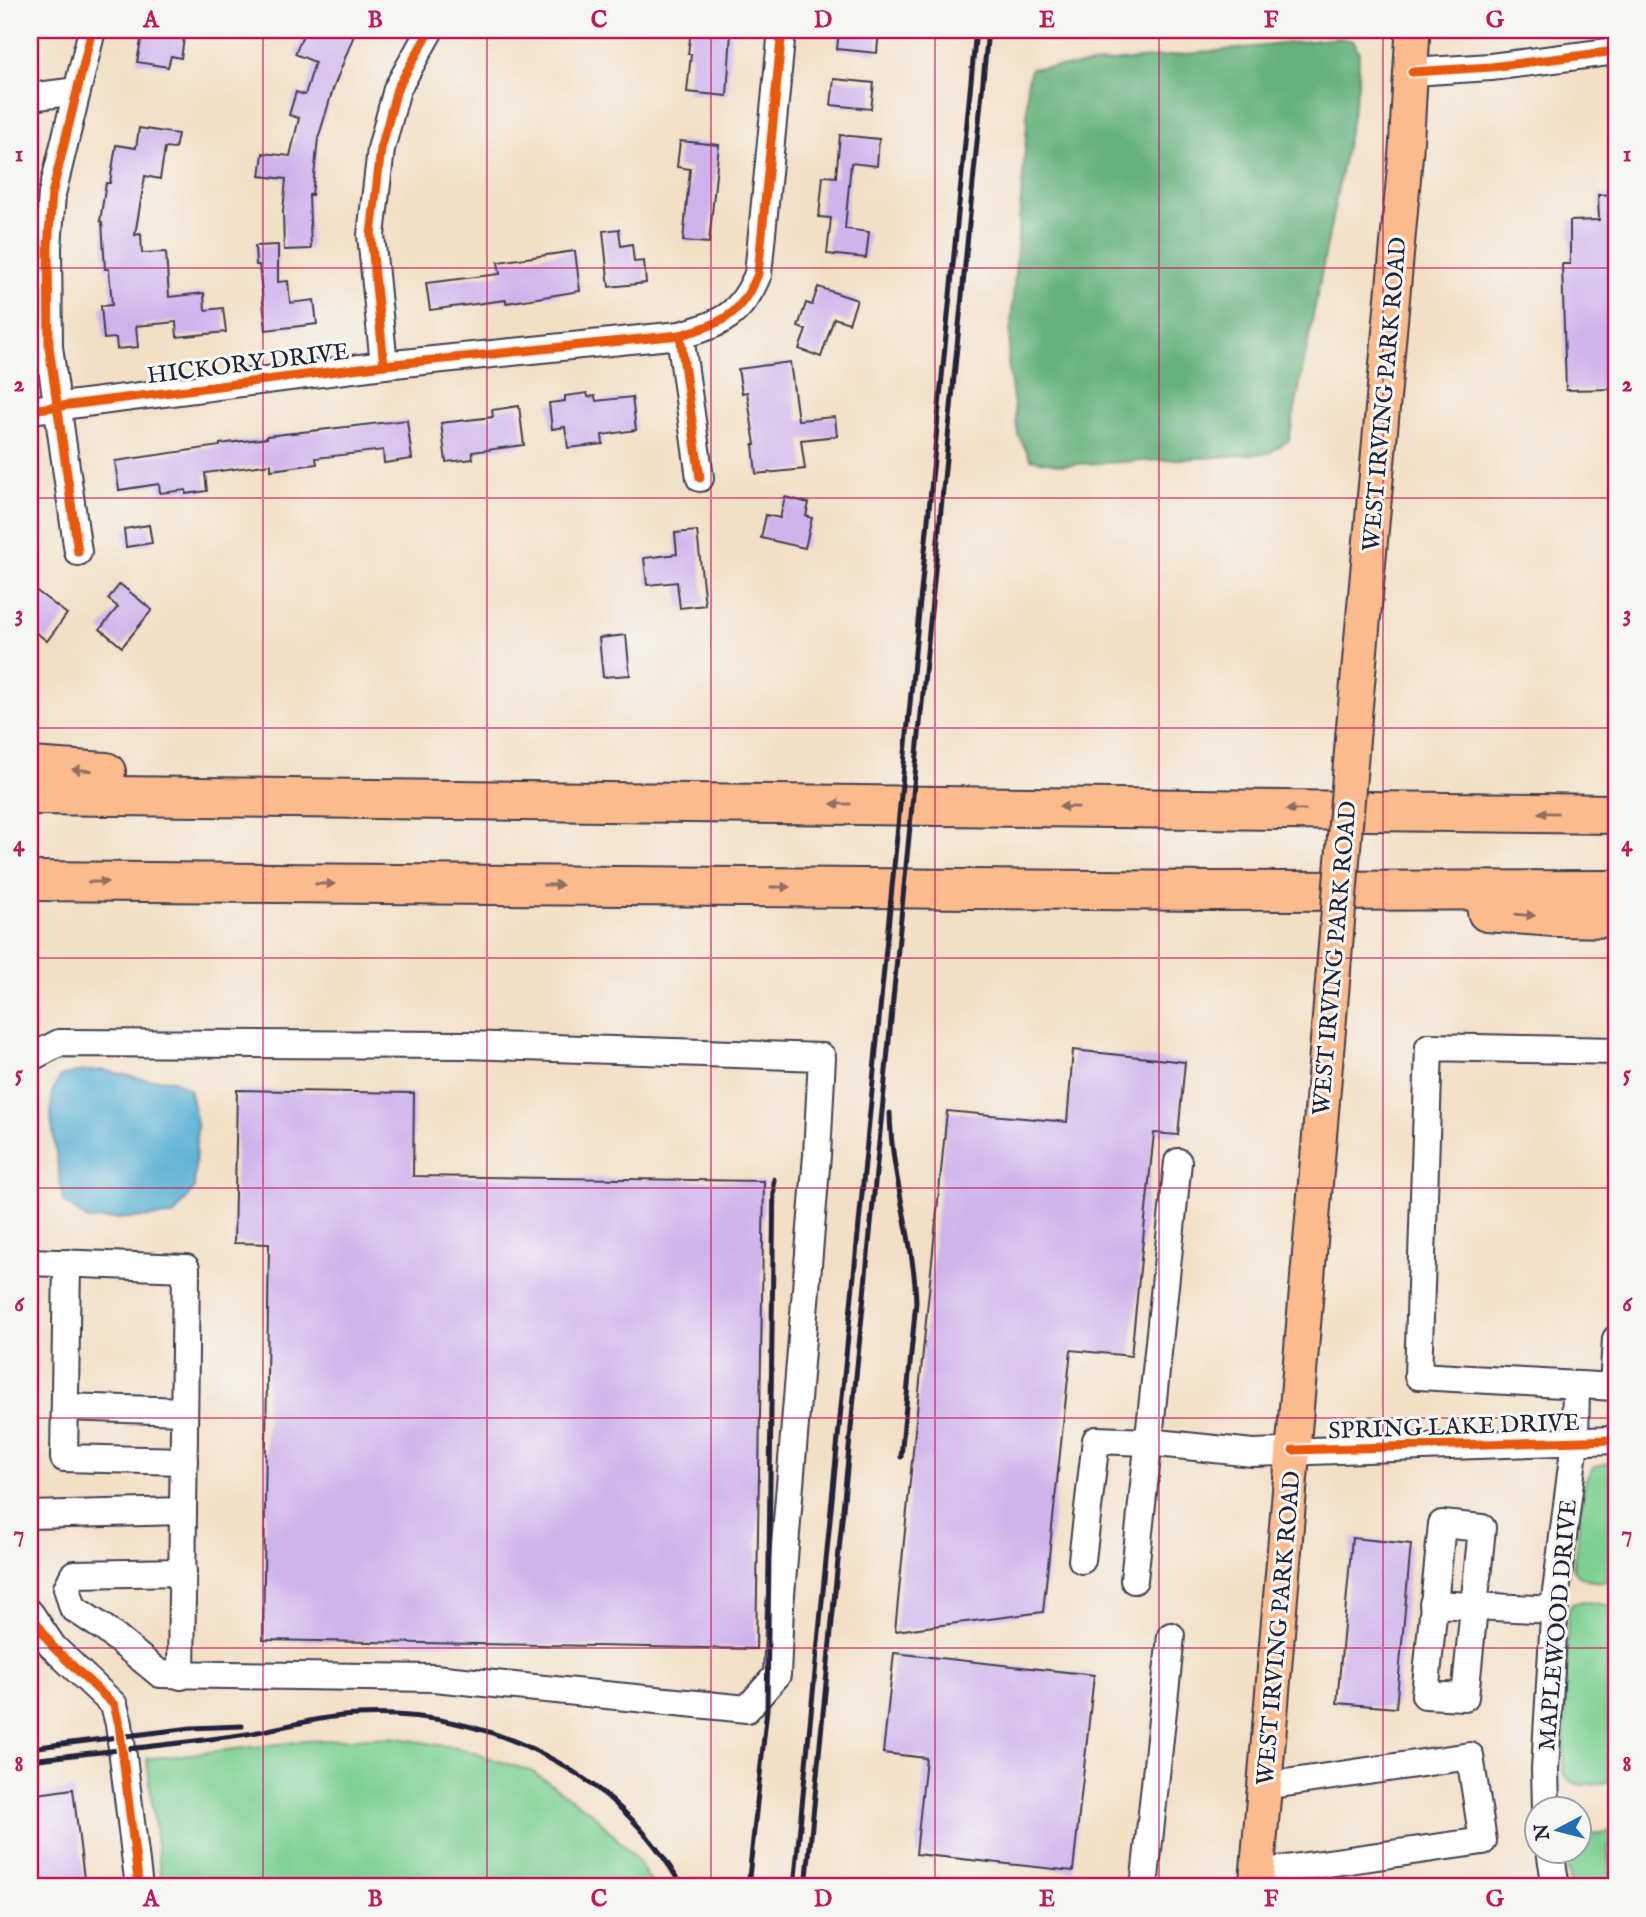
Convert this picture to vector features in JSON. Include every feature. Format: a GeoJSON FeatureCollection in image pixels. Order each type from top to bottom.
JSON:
{"type":"FeatureCollection","features":[{"type":"Feature","properties":{"kind":"highway"},"geometry":{"type":"LineString","coordinates":[[30,767],[86,770],[344,798]]}},
{"type":"Feature","properties":{"kind":"highway"},"geometry":{"type":"LineString","coordinates":[[30,795],[1616,814]]}},
{"type":"Feature","properties":{"kind":"highway"},"geometry":{"type":"LineString","coordinates":[[30,881],[1213,891],[1616,890]]}},
{"type":"Feature","properties":{"kind":"highway"},"geometry":{"type":"LineString","coordinates":[[1213,891],[1555,917],[1616,918]]}},
{"type":"Feature","properties":{"kind":"main road","name":"WEST IRVING PARK ROAD"},"geometry":{"type":"LineString","coordinates":[[1257,1880],[1353,733],[1412,72],[1413,30]]}},
{"type":"Feature","properties":{"kind":"street"},"geometry":{"type":"LineString","coordinates":[[78,552],[49,347],[48,247],[52,194],[92,30]]}},
{"type":"Feature","properties":{"kind":"street"},"geometry":{"type":"LineString","coordinates":[[384,365],[372,235],[381,149],[397,89],[429,30]]}},
{"type":"Feature","properties":{"kind":"street","name":"HICKORY DRIVE"},"geometry":{"type":"LineString","coordinates":[[30,410],[384,365],[680,334],[701,329],[743,304],[758,274],[782,30]]}},
{"type":"Feature","properties":{"kind":"street"},"geometry":{"type":"LineString","coordinates":[[1412,72],[1501,66],[1616,51]]}},
{"type":"Feature","properties":{"kind":"street"},"geometry":{"type":"LineString","coordinates":[[30,97],[78,91]]}},
{"type":"Feature","properties":{"kind":"street"},"geometry":{"type":"LineString","coordinates":[[680,334],[700,478]]}},
{"type":"Feature","properties":{"kind":"street"},"geometry":{"type":"LineString","coordinates":[[30,1058],[59,1043],[466,1045],[822,1057],[817,1155],[780,1607],[777,1675],[747,1709],[434,1678],[160,1674],[105,1629],[73,1608],[67,1588],[74,1574],[183,1572]]}},
{"type":"Feature","properties":{"kind":"street"},"geometry":{"type":"LineString","coordinates":[[1616,1051],[1429,1047],[1419,1376],[1615,1387],[1616,1339]]}},
{"type":"Feature","properties":{"kind":"street"},"geometry":{"type":"LineString","coordinates":[[1133,1580],[1178,1162]]}},
{"type":"Feature","properties":{"kind":"street"},"geometry":{"type":"LineString","coordinates":[[30,1262],[186,1268],[181,1676]]}},
{"type":"Feature","properties":{"kind":"street"},"geometry":{"type":"LineString","coordinates":[[66,1263],[64,1458],[184,1461]]}},
{"type":"Feature","properties":{"kind":"street","name":"MAPLEWOOD DRIVE"},"geometry":{"type":"LineString","coordinates":[[1546,1794],[1554,1610],[1575,1442],[1576,1386]]}},
{"type":"Feature","properties":{"kind":"street"},"geometry":{"type":"LineString","coordinates":[[65,1407],[184,1411]]}},
{"type":"Feature","properties":{"kind":"street","name":"SPRING LAKE DRIVE"},"geometry":{"type":"LineString","coordinates":[[1082,1560],[1096,1440],[1148,1441],[1240,1452],[1616,1440]]}},
{"type":"Feature","properties":{"kind":"street"},"geometry":{"type":"LineString","coordinates":[[30,1515],[183,1511]]}},
{"type":"Feature","properties":{"kind":"street"},"geometry":{"type":"LineString","coordinates":[[1441,1524],[1482,1528],[1465,1697],[1425,1695],[1433,1604],[1441,1524]]}},
{"type":"Feature","properties":{"kind":"street"},"geometry":{"type":"LineString","coordinates":[[1433,1604],[1554,1610]]}},
{"type":"Feature","properties":{"kind":"street"},"geometry":{"type":"LineString","coordinates":[[30,1613],[53,1647],[114,1705],[119,1724],[139,1887]]}},
{"type":"Feature","properties":{"kind":"street"},"geometry":{"type":"LineString","coordinates":[[1144,1887],[1171,1636]]}},
{"type":"Feature","properties":{"kind":"street"},"geometry":{"type":"LineString","coordinates":[[1257,1880],[1483,1841],[1470,1756],[1265,1786]]}},
{"type":"Feature","properties":{"kind":"street"},"geometry":{"type":"LineString","coordinates":[[1552,1864],[1556,1887]]}},
{"type":"Feature","properties":{"kind":"green space"},"geometry":{"type":"Polygon","coordinates":[[[1338,38],[1354,41],[1359,53],[1358,85],[1289,440],[1269,453],[1219,457],[1062,465],[1031,459],[1018,435],[1008,362],[1027,124],[1027,85],[1031,68],[1338,38]]]}},
{"type":"Feature","properties":{"kind":"green space"},"geometry":{"type":"Polygon","coordinates":[[[1616,1461],[1616,1582],[1591,1581],[1580,1577],[1573,1568],[1585,1481],[1593,1467],[1616,1461]]]}},
{"type":"Feature","properties":{"kind":"green space"},"geometry":{"type":"Polygon","coordinates":[[[1583,1601],[1616,1607],[1616,1781],[1587,1785],[1574,1783],[1563,1773],[1568,1611],[1572,1604],[1583,1601]]]}},
{"type":"Feature","properties":{"kind":"green space"},"geometry":{"type":"Polygon","coordinates":[[[392,1737],[462,1749],[533,1772],[591,1812],[634,1856],[654,1887],[162,1887],[147,1759],[306,1741],[392,1737]]]}},
{"type":"Feature","properties":{"kind":"green space"},"geometry":{"type":"Polygon","coordinates":[[[1609,1832],[1613,1842],[1608,1848],[1612,1887],[1570,1887],[1567,1864],[1594,1864],[1594,1834],[1609,1832]]]}},
{"type":"Feature","properties":{"kind":"water"},"geometry":{"type":"Polygon","coordinates":[[[103,1070],[143,1079],[174,1080],[189,1089],[197,1123],[194,1189],[173,1216],[88,1220],[63,1201],[51,1119],[52,1092],[61,1076],[103,1070]]]}},
{"type":"Feature","properties":{"kind":"building"},"geometry":{"type":"Polygon","coordinates":[[[143,30],[176,30],[175,38],[184,39],[181,58],[171,56],[168,67],[137,62],[143,30]]]}},
{"type":"Feature","properties":{"kind":"building"},"geometry":{"type":"Polygon","coordinates":[[[305,30],[340,30],[354,35],[333,89],[318,139],[312,195],[309,195],[311,249],[284,250],[286,179],[260,176],[263,153],[290,156],[299,118],[289,115],[296,92],[305,95],[315,62],[295,54],[305,30]]]}},
{"type":"Feature","properties":{"kind":"building"},"geometry":{"type":"Polygon","coordinates":[[[691,30],[731,32],[727,96],[687,92],[691,30]]]}},
{"type":"Feature","properties":{"kind":"building"},"geometry":{"type":"Polygon","coordinates":[[[839,30],[879,30],[877,53],[837,49],[839,30]]]}},
{"type":"Feature","properties":{"kind":"building"},"geometry":{"type":"Polygon","coordinates":[[[834,79],[874,83],[871,109],[831,105],[834,79]]]}},
{"type":"Feature","properties":{"kind":"building"},"geometry":{"type":"Polygon","coordinates":[[[139,128],[178,134],[175,149],[165,148],[160,179],[145,176],[135,235],[141,234],[142,253],[166,252],[169,297],[204,293],[205,310],[223,308],[226,332],[177,337],[176,322],[136,326],[138,347],[117,349],[116,338],[104,339],[101,306],[112,305],[109,269],[105,269],[100,221],[116,145],[136,148],[139,128]]]}},
{"type":"Feature","properties":{"kind":"building"},"geometry":{"type":"Polygon","coordinates":[[[840,135],[879,139],[877,166],[851,163],[845,229],[869,232],[866,258],[827,254],[831,218],[819,217],[823,176],[836,177],[840,135]]]}},
{"type":"Feature","properties":{"kind":"building"},"geometry":{"type":"Polygon","coordinates":[[[680,141],[719,145],[709,243],[683,241],[690,169],[677,167],[680,141]]]}},
{"type":"Feature","properties":{"kind":"building"},"geometry":{"type":"Polygon","coordinates":[[[1616,194],[1616,389],[1566,390],[1562,264],[1570,264],[1570,221],[1599,220],[1598,195],[1616,194]]]}},
{"type":"Feature","properties":{"kind":"building"},"geometry":{"type":"Polygon","coordinates":[[[619,229],[621,246],[632,244],[634,262],[644,261],[646,283],[609,287],[603,231],[619,229]]]}},
{"type":"Feature","properties":{"kind":"building"},"geometry":{"type":"Polygon","coordinates":[[[278,245],[278,282],[288,281],[290,303],[314,300],[317,324],[266,330],[255,246],[278,245]]]}},
{"type":"Feature","properties":{"kind":"building"},"geometry":{"type":"Polygon","coordinates":[[[575,251],[580,291],[506,303],[506,300],[430,310],[426,283],[500,274],[498,262],[575,251]]]}},
{"type":"Feature","properties":{"kind":"building"},"geometry":{"type":"Polygon","coordinates":[[[818,287],[857,300],[849,323],[834,318],[821,357],[799,349],[806,330],[798,327],[806,303],[812,305],[818,287]]]}},
{"type":"Feature","properties":{"kind":"building"},"geometry":{"type":"Polygon","coordinates":[[[790,362],[798,420],[835,417],[837,436],[801,440],[805,469],[756,474],[755,445],[747,392],[742,393],[738,369],[790,362]]]}},
{"type":"Feature","properties":{"kind":"building"},"geometry":{"type":"Polygon","coordinates":[[[587,393],[588,397],[595,396],[596,401],[632,397],[636,430],[602,435],[603,444],[568,448],[565,427],[552,429],[549,403],[565,401],[565,396],[587,393]]]}},
{"type":"Feature","properties":{"kind":"building"},"geometry":{"type":"Polygon","coordinates":[[[519,406],[524,445],[472,452],[473,459],[446,462],[441,423],[493,417],[492,410],[519,406]]]}},
{"type":"Feature","properties":{"kind":"building"},"geometry":{"type":"Polygon","coordinates":[[[407,420],[412,459],[384,463],[383,450],[316,458],[317,464],[271,470],[271,464],[205,473],[207,491],[186,494],[186,490],[160,493],[159,484],[119,490],[115,461],[220,446],[267,436],[407,420]]]}},
{"type":"Feature","properties":{"kind":"building"},"geometry":{"type":"Polygon","coordinates":[[[785,497],[809,503],[806,516],[812,518],[805,548],[761,538],[766,515],[780,518],[785,497]]]}},
{"type":"Feature","properties":{"kind":"building"},"geometry":{"type":"Polygon","coordinates":[[[149,525],[152,543],[126,547],[124,529],[149,525]]]}},
{"type":"Feature","properties":{"kind":"building"},"geometry":{"type":"Polygon","coordinates":[[[697,531],[705,605],[680,608],[677,582],[647,585],[644,558],[677,554],[675,533],[697,531]]]}},
{"type":"Feature","properties":{"kind":"building"},"geometry":{"type":"Polygon","coordinates":[[[120,584],[152,610],[122,647],[100,629],[118,607],[108,599],[120,584]]]}},
{"type":"Feature","properties":{"kind":"building"},"geometry":{"type":"Polygon","coordinates":[[[30,586],[67,614],[47,641],[30,628],[30,586]]]}},
{"type":"Feature","properties":{"kind":"building"},"geometry":{"type":"Polygon","coordinates":[[[626,635],[630,675],[603,677],[599,638],[626,635]]]}},
{"type":"Feature","properties":{"kind":"building"},"geometry":{"type":"Polygon","coordinates":[[[1073,1050],[1185,1062],[1178,1135],[1154,1133],[1131,1356],[1071,1350],[1043,1612],[895,1631],[947,1111],[1067,1122],[1073,1050]]]}},
{"type":"Feature","properties":{"kind":"building"},"geometry":{"type":"Polygon","coordinates":[[[237,1090],[414,1093],[413,1176],[764,1181],[756,1649],[263,1640],[269,1244],[234,1243],[237,1090]]]}},
{"type":"Feature","properties":{"kind":"building"},"geometry":{"type":"Polygon","coordinates":[[[1352,1538],[1411,1544],[1396,1708],[1337,1703],[1352,1538]]]}},
{"type":"Feature","properties":{"kind":"building"},"geometry":{"type":"Polygon","coordinates":[[[894,1653],[1094,1675],[1073,1871],[916,1854],[926,1758],[883,1753],[894,1653]]]}},
{"type":"Feature","properties":{"kind":"building"},"geometry":{"type":"Polygon","coordinates":[[[73,1789],[85,1887],[30,1887],[30,1795],[73,1789]]]}},
{"type":"Feature","properties":{"kind":"railway"},"geometry":{"type":"LineString","coordinates":[[794,1887],[976,30]]}},
{"type":"Feature","properties":{"kind":"railway"},"geometry":{"type":"LineString","coordinates":[[806,1887],[988,30]]}},
{"type":"Feature","properties":{"kind":"railway"},"geometry":{"type":"LineString","coordinates":[[890,1113],[894,1161],[911,1254],[916,1302],[901,1457]]}},
{"type":"Feature","properties":{"kind":"railway"},"geometry":{"type":"LineString","coordinates":[[748,1887],[767,1709],[774,1179]]}},
{"type":"Feature","properties":{"kind":"railway"},"geometry":{"type":"LineString","coordinates":[[30,1760],[220,1738],[343,1716],[406,1716],[454,1723],[500,1736],[544,1755],[585,1780],[622,1810],[655,1846],[682,1887]]}},
{"type":"Feature","properties":{"kind":"railway"},"geometry":{"type":"LineString","coordinates":[[30,1748],[191,1728],[242,1726]]}},
{"type":"Feature","properties":{"kind":"cycle path"},"geometry":{"type":"LineString","coordinates":[[78,552],[49,347],[48,247],[52,194],[92,30]]}},
{"type":"Feature","properties":{"kind":"cycle path"},"geometry":{"type":"LineString","coordinates":[[384,365],[371,235],[381,149],[397,89],[430,30]]}},
{"type":"Feature","properties":{"kind":"cycle path"},"geometry":{"type":"LineString","coordinates":[[30,410],[384,365],[680,335],[719,322],[745,299],[758,274],[782,30]]}},
{"type":"Feature","properties":{"kind":"cycle path"},"geometry":{"type":"LineString","coordinates":[[1412,72],[1491,67],[1616,51]]}},
{"type":"Feature","properties":{"kind":"cycle path"},"geometry":{"type":"LineString","coordinates":[[680,335],[700,478]]}},
{"type":"Feature","properties":{"kind":"cycle path"},"geometry":{"type":"LineString","coordinates":[[1293,1450],[1616,1440]]}},
{"type":"Feature","properties":{"kind":"cycle path"},"geometry":{"type":"LineString","coordinates":[[30,1613],[53,1647],[114,1705],[119,1724],[139,1887]]}}]}
